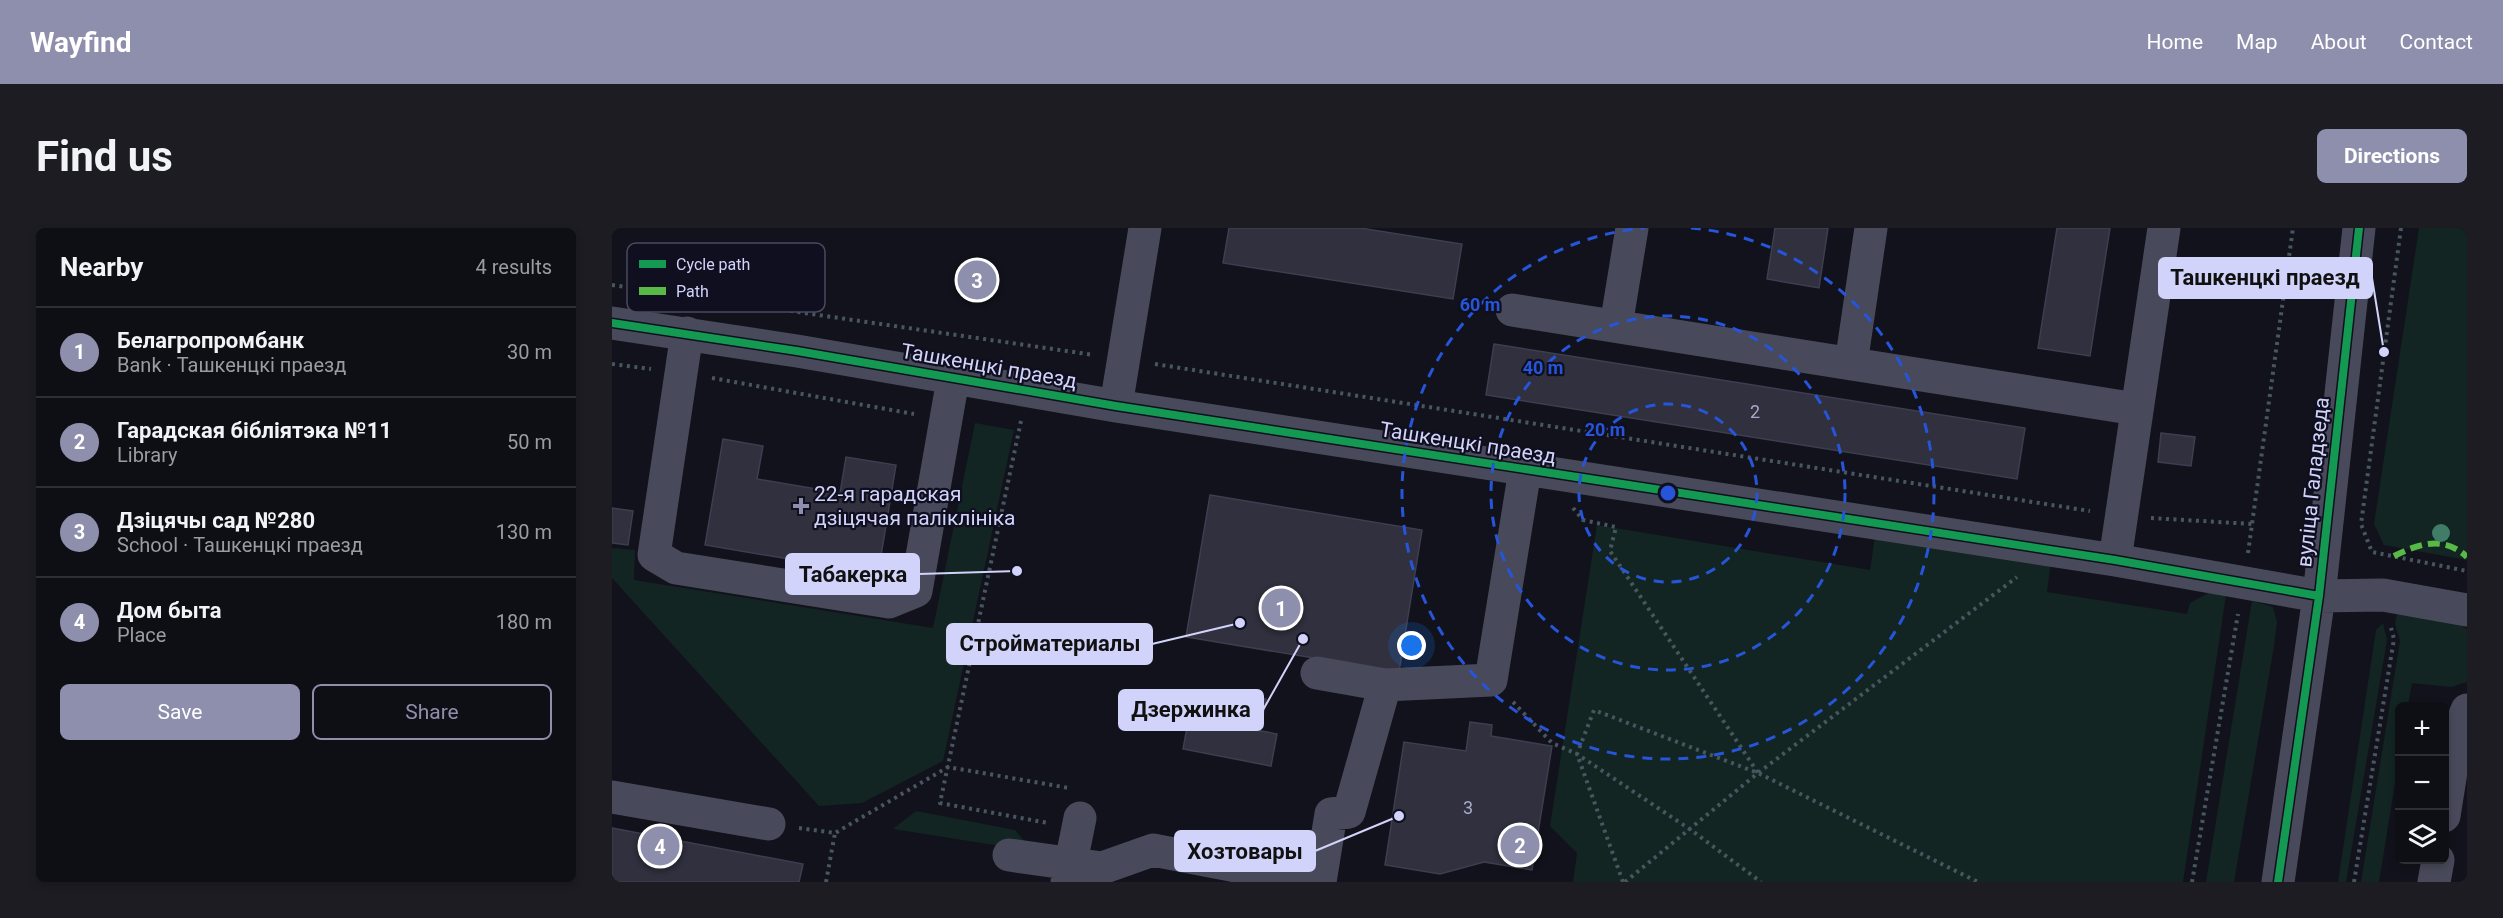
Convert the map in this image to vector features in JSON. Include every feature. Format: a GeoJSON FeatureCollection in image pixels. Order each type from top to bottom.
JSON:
{"type":"FeatureCollection","features":[{"type":"Feature","properties":{"kind":"street"},"geometry":{"type":"LineString","coordinates":[[1116,406],[1126,360],[1145,228]]}},
{"type":"Feature","properties":{"kind":"street"},"geometry":{"type":"LineString","coordinates":[[1616,326],[1632,228]]}},
{"type":"Feature","properties":{"kind":"street"},"geometry":{"type":"LineString","coordinates":[[1851,364],[1871,228]]}},
{"type":"Feature","properties":{"kind":"street"},"geometry":{"type":"LineString","coordinates":[[2115,560],[2119,516],[2164,228]]}},
{"type":"Feature","properties":{"kind":"street","name":"вуліца Галадзеда"},"geometry":{"type":"LineString","coordinates":[[2278,882],[2319,596],[2359,228]]}},
{"type":"Feature","properties":{"kind":"street"},"geometry":{"type":"LineString","coordinates":[[1512,310],[2136,409]]}},
{"type":"Feature","properties":{"kind":"street","name":"Ташкенцкі праезд"},"geometry":{"type":"LineString","coordinates":[[612,323],[687,333],[1116,406],[2050,552],[2115,560],[2319,596],[2383,595],[2467,610]]}},
{"type":"Feature","properties":{"kind":"street"},"geometry":{"type":"LineString","coordinates":[[687,333],[654,555],[676,568],[889,602],[916,591],[953,379]]}},
{"type":"Feature","properties":{"kind":"street"},"geometry":{"type":"LineString","coordinates":[[1317,673],[1385,685],[1491,680],[1525,470]]}},
{"type":"Feature","properties":{"kind":"street"},"geometry":{"type":"LineString","coordinates":[[1010,855],[1069,873],[1102,868],[1153,850],[1319,882],[1330,814],[1349,812],[1385,685]]}},
{"type":"Feature","properties":{"kind":"street"},"geometry":{"type":"LineString","coordinates":[[2446,810],[2457,734],[2467,710]]}},
{"type":"Feature","properties":{"kind":"street"},"geometry":{"type":"LineString","coordinates":[[612,797],[769,824]]}},
{"type":"Feature","properties":{"kind":"street"},"geometry":{"type":"LineString","coordinates":[[1069,873],[1079,823]]}},
{"type":"Feature","properties":{"kind":"street"},"geometry":{"type":"LineString","coordinates":[[2434,882],[2437,864]]}},
{"type":"Feature","properties":{"kind":"path"},"geometry":{"type":"LineString","coordinates":[[2401,228],[2361,524],[2372,552],[2467,571]]}},
{"type":"Feature","properties":{"kind":"path"},"geometry":{"type":"LineString","coordinates":[[612,285],[627,287]]}},
{"type":"Feature","properties":{"kind":"path"},"geometry":{"type":"LineString","coordinates":[[797,312],[1126,360],[2119,516],[2252,524]]}},
{"type":"Feature","properties":{"kind":"path"},"geometry":{"type":"LineString","coordinates":[[612,363],[682,373],[947,420]]}},
{"type":"Feature","properties":{"kind":"path"},"geometry":{"type":"LineString","coordinates":[[769,824],[835,833],[948,767],[1084,791],[1079,823],[940,803],[948,767],[1022,417],[1025,391]]}},
{"type":"Feature","properties":{"kind":"path"},"geometry":{"type":"LineString","coordinates":[[1570,505],[1583,520],[1616,526],[1610,551],[1758,774]]}},
{"type":"Feature","properties":{"kind":"path"},"geometry":{"type":"LineString","coordinates":[[1978,882],[1758,774],[1594,710],[1577,754],[1624,882],[1758,774],[2050,552]]}},
{"type":"Feature","properties":{"kind":"path"},"geometry":{"type":"LineString","coordinates":[[2354,882],[2394,639],[2389,618]]}},
{"type":"Feature","properties":{"kind":"path"},"geometry":{"type":"LineString","coordinates":[[1491,680],[1552,743],[1577,754],[1691,830],[1761,882]]}},
{"type":"Feature","properties":{"kind":"path"},"geometry":{"type":"LineString","coordinates":[[826,882],[835,833]]}},
{"type":"Feature","properties":{"kind":"green space"},"geometry":{"type":"Polygon","coordinates":[[[2419,228],[2467,228],[2467,560],[2384,545],[2374,524],[2419,228]]]}},
{"type":"Feature","properties":{"kind":"green space"},"geometry":{"type":"Polygon","coordinates":[[[975,423],[1014,430],[943,761],[862,803],[819,806],[612,578],[612,548],[635,550],[634,580],[933,628],[975,423]]]}},
{"type":"Feature","properties":{"kind":"green space"},"geometry":{"type":"Polygon","coordinates":[[[1597,525],[1870,570],[1875,536],[2051,561],[2047,592],[2187,614],[2190,603],[2212,591],[2226,595],[2183,882],[1573,882],[1577,853],[1550,826],[1597,525]]]}},
{"type":"Feature","properties":{"kind":"green space"},"geometry":{"type":"Polygon","coordinates":[[[2252,601],[2273,607],[2277,622],[2274,646],[2234,882],[2206,882],[2252,601]]]}},
{"type":"Feature","properties":{"kind":"green space"},"geometry":{"type":"Polygon","coordinates":[[[2397,614],[2459,624],[2467,629],[2467,682],[2451,687],[2412,683],[2409,702],[2395,702],[2395,784],[2379,882],[2361,882],[2400,641],[2395,624],[2397,614]]]}},
{"type":"Feature","properties":{"kind":"green space"},"geometry":{"type":"Polygon","coordinates":[[[2383,623],[2387,640],[2346,882],[2338,882],[2376,630],[2383,623]]]}},
{"type":"Feature","properties":{"kind":"green space"},"geometry":{"type":"Polygon","coordinates":[[[916,811],[1015,830],[1033,851],[893,829],[916,811]]]}},
{"type":"Feature","properties":{"kind":"building"},"geometry":{"type":"Polygon","coordinates":[[[1229,228],[1360,228],[1462,244],[1453,299],[1223,263],[1229,228]]]}},
{"type":"Feature","properties":{"kind":"building"},"geometry":{"type":"Polygon","coordinates":[[[1775,228],[1828,228],[1819,288],[1767,279],[1775,228]]]}},
{"type":"Feature","properties":{"kind":"building"},"geometry":{"type":"Polygon","coordinates":[[[2057,228],[2110,228],[2090,356],[2038,348],[2057,228]]]}},
{"type":"Feature","properties":{"kind":"building"},"geometry":{"type":"Polygon","coordinates":[[[1494,344],[2025,428],[2017,479],[1486,395],[1494,344]]]}},
{"type":"Feature","properties":{"kind":"building"},"geometry":{"type":"Polygon","coordinates":[[[2161,433],[2195,437],[2191,466],[2158,462],[2161,433]]]}},
{"type":"Feature","properties":{"kind":"building"},"geometry":{"type":"Polygon","coordinates":[[[723,439],[763,446],[757,479],[840,493],[846,457],[896,465],[878,574],[705,545],[723,439]]]}},
{"type":"Feature","properties":{"kind":"building"},"geometry":{"type":"Polygon","coordinates":[[[1210,495],[1422,530],[1399,672],[1186,637],[1210,495]]]}},
{"type":"Feature","properties":{"kind":"building"},"geometry":{"type":"Polygon","coordinates":[[[612,508],[633,511],[628,545],[612,543],[612,508]]]}},
{"type":"Feature","properties":{"kind":"building"},"geometry":{"type":"Polygon","coordinates":[[[1214,690],[1266,699],[1260,731],[1208,721],[1214,690]]]}},
{"type":"Feature","properties":{"kind":"building"},"geometry":{"type":"Polygon","coordinates":[[[1189,717],[1277,734],[1271,766],[1183,749],[1189,717]]]}},
{"type":"Feature","properties":{"kind":"building"},"geometry":{"type":"Polygon","coordinates":[[[1470,722],[1492,725],[1491,736],[1552,746],[1532,870],[1484,862],[1440,874],[1385,865],[1404,742],[1466,751],[1470,722]]]}},
{"type":"Feature","properties":{"kind":"building"},"geometry":{"type":"Polygon","coordinates":[[[612,828],[803,864],[799,882],[612,882],[612,828]]]}},
{"type":"Feature","properties":{"kind":"marked path"},"geometry":{"type":"LineString","coordinates":[[2394,556],[2422,545],[2440,544],[2458,550],[2467,557]]}},
{"type":"Feature","properties":{"kind":"cycle path"},"geometry":{"type":"LineString","coordinates":[[2278,882],[2319,596],[2359,228]]}},
{"type":"Feature","properties":{"kind":"cycle path"},"geometry":{"type":"LineString","coordinates":[[612,323],[797,351],[1116,406],[2115,560],[2319,596]]}},
{"type":"Feature","properties":{"kind":"place","name":"Дзіцячы сад №280"},"geometry":{"type":"Point","coordinates":[977,280]}},
{"type":"Feature","properties":{"kind":"place","name":"Ташкенцкі праезд"},"geometry":{"type":"Point","coordinates":[2384,352]}},
{"type":"Feature","properties":{"kind":"place","name":"22-я гарадская дзіцячая паліклініка"},"geometry":{"type":"Point","coordinates":[801,506]}},
{"type":"Feature","properties":{"kind":"place","name":"Табакерка"},"geometry":{"type":"Point","coordinates":[1017,571]}},
{"type":"Feature","properties":{"kind":"place","name":"Белагропромбанк"},"geometry":{"type":"Point","coordinates":[1281,608]}},
{"type":"Feature","properties":{"kind":"place","name":"Стройматериалы"},"geometry":{"type":"Point","coordinates":[1240,623]}},
{"type":"Feature","properties":{"kind":"place","name":"Дзержинка"},"geometry":{"type":"Point","coordinates":[1303,639]}},
{"type":"Feature","properties":{"kind":"place","name":"Хозтовары"},"geometry":{"type":"Point","coordinates":[1399,816]}},
{"type":"Feature","properties":{"kind":"place","name":"Гарадская бібліятэка №11"},"geometry":{"type":"Point","coordinates":[1520,845]}},
{"type":"Feature","properties":{"kind":"place","name":"Дом быта"},"geometry":{"type":"Point","coordinates":[660,846]}}]}
